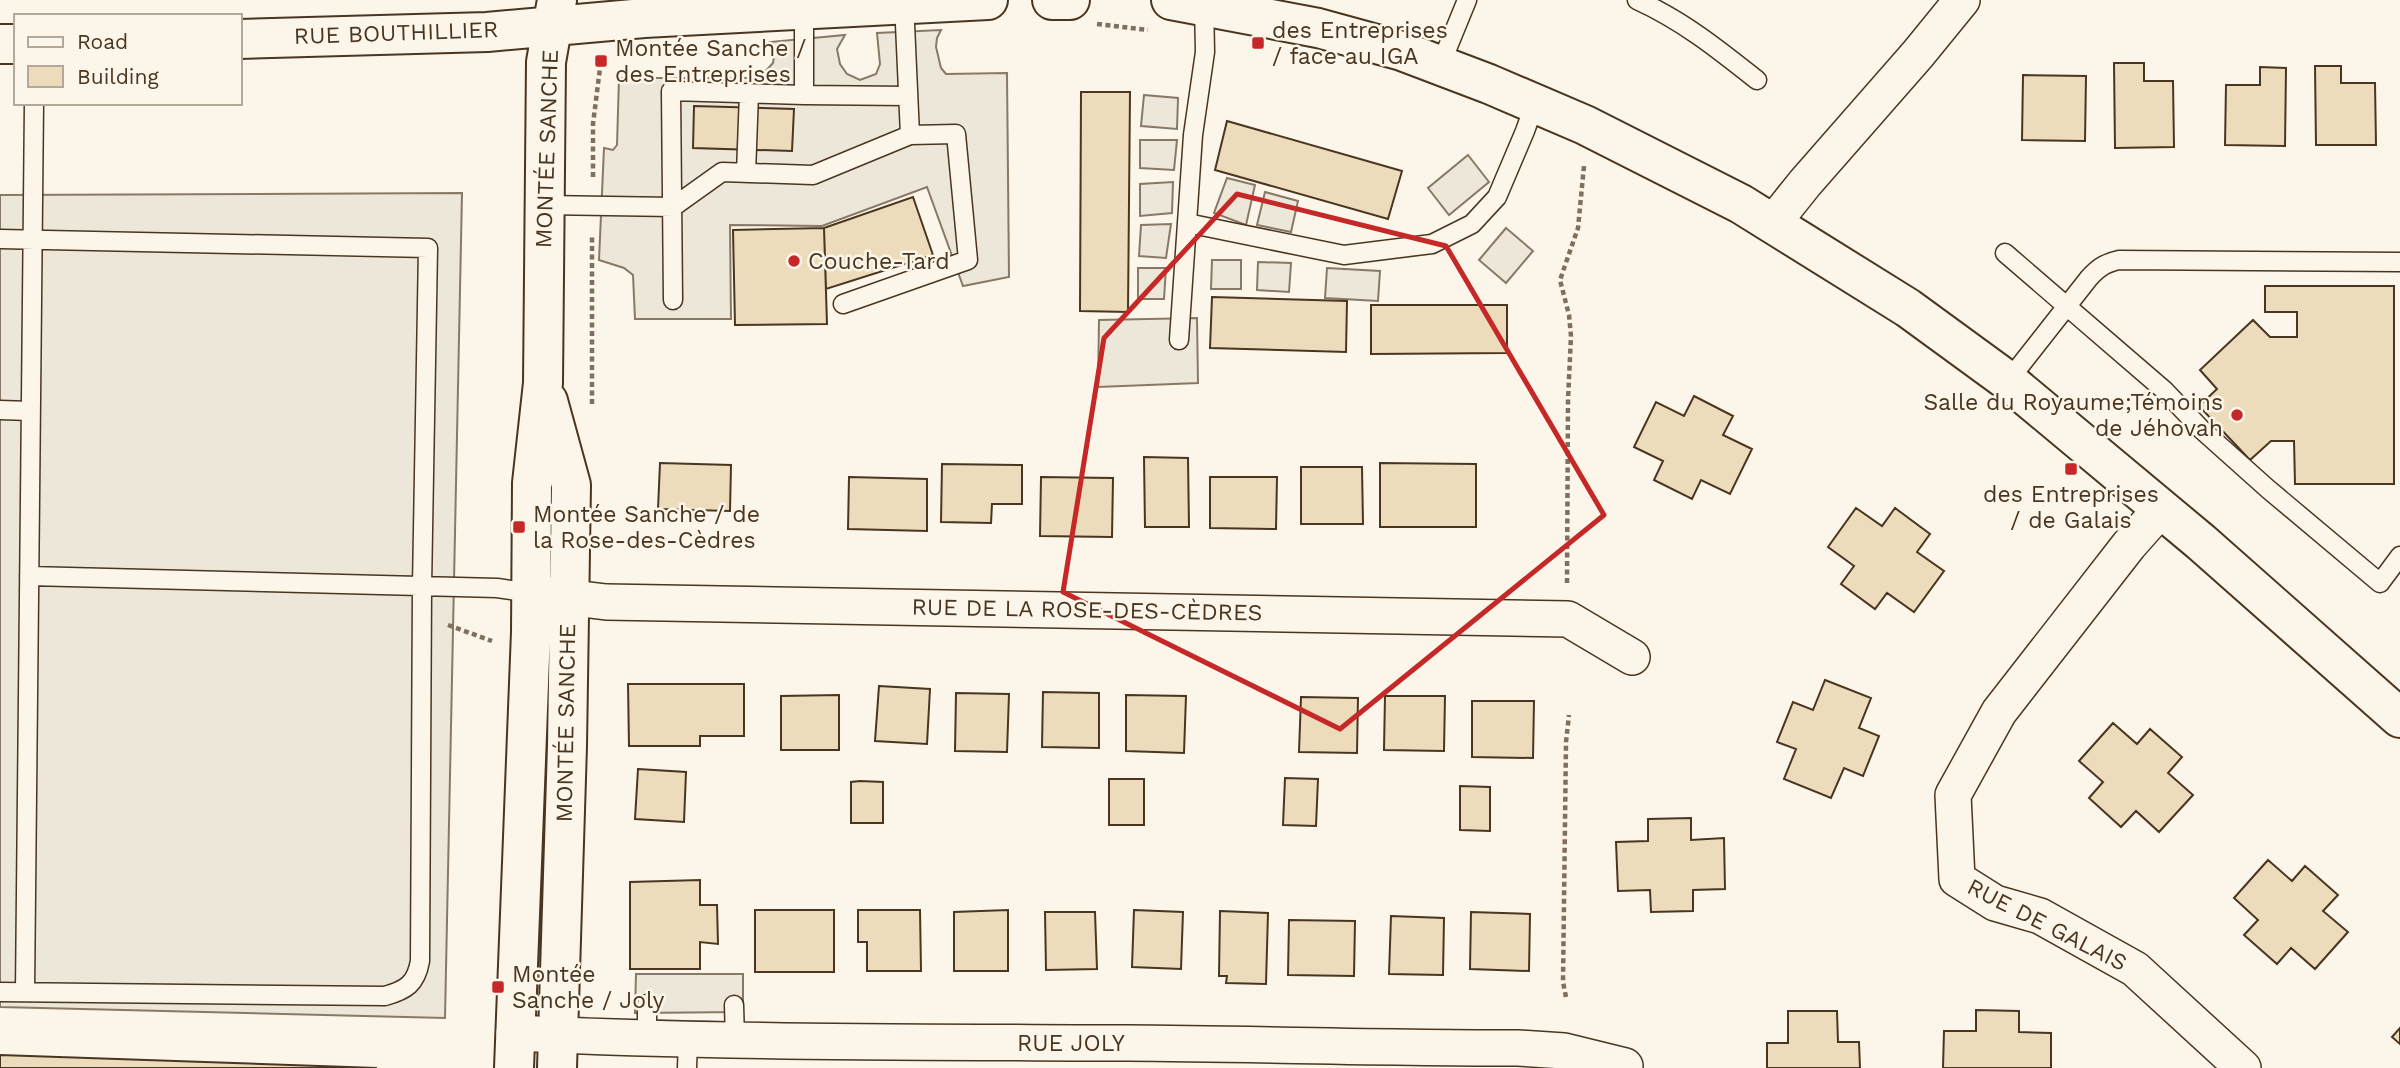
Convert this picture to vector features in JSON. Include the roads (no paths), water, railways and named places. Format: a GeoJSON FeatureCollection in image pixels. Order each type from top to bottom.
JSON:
{"type":"FeatureCollection","features":[{"type":"Feature","properties":{"kind":"street","name":"RUE BOUTHILLIER"},"geometry":{"type":"LineString","coordinates":[[242,39],[487,32],[555,13],[644,18],[904,2],[988,0]]}},
{"type":"Feature","properties":{"kind":"street"},"geometry":{"type":"LineString","coordinates":[[1052,0],[1070,0]]}},
{"type":"Feature","properties":{"kind":"street"},"geometry":{"type":"LineString","coordinates":[[1773,223],[1919,54],[1962,0]]}},
{"type":"Feature","properties":{"kind":"street"},"geometry":{"type":"LineString","coordinates":[[1193,2],[1328,30],[1391,48],[1440,66],[1535,103],[1627,145],[1773,223],[1908,308],[2008,381],[2161,509],[2400,718]]}},
{"type":"Feature","properties":{"kind":"street","name":"MONTÉE SANCHE"},"geometry":{"type":"LineString","coordinates":[[514,1050],[531,593],[532,483],[542,383],[545,62],[555,13]]}},
{"type":"Feature","properties":{"kind":"street","name":"MONTÉE SANCHE"},"geometry":{"type":"LineString","coordinates":[[542,383],[571,485],[567,746],[557,1051]]}},
{"type":"Feature","properties":{"kind":"street","name":"RUE DE GALAIS"},"geometry":{"type":"LineString","coordinates":[[2161,509],[2129,545],[1999,712],[1953,794],[1958,879],[1995,903],[2040,916],[2135,969],[2243,1068]]}},
{"type":"Feature","properties":{"kind":"street","name":"RUE DE LA ROSE-DES-CÈDRES"},"geometry":{"type":"LineString","coordinates":[[531,593],[588,602],[1568,619],[1632,657]]}},
{"type":"Feature","properties":{"kind":"street","name":"RUE JOLY"},"geometry":{"type":"LineString","coordinates":[[514,1050],[557,1051],[647,1038],[687,1053],[735,1040],[1518,1048],[1564,1051],[1625,1066]]}},
{"type":"Feature","properties":{"kind":"lane"},"geometry":{"type":"LineString","coordinates":[[1440,66],[1467,0]]}},
{"type":"Feature","properties":{"kind":"lane"},"geometry":{"type":"LineString","coordinates":[[904,2],[910,135]]}},
{"type":"Feature","properties":{"kind":"lane"},"geometry":{"type":"LineString","coordinates":[[1179,340],[1193,135],[1205,52],[1193,2]]}},
{"type":"Feature","properties":{"kind":"lane"},"geometry":{"type":"LineString","coordinates":[[1644,2],[1670,15],[1704,38],[1757,80]]}},
{"type":"Feature","properties":{"kind":"lane"},"geometry":{"type":"LineString","coordinates":[[804,10],[804,95]]}},
{"type":"Feature","properties":{"kind":"lane"},"geometry":{"type":"LineString","coordinates":[[673,300],[671,91],[908,96]]}},
{"type":"Feature","properties":{"kind":"lane"},"geometry":{"type":"LineString","coordinates":[[746,173],[749,93]]}},
{"type":"Feature","properties":{"kind":"lane"},"geometry":{"type":"LineString","coordinates":[[1187,223],[1344,255],[1432,244],[1472,224],[1497,197],[1535,103]]}},
{"type":"Feature","properties":{"kind":"lane"},"geometry":{"type":"LineString","coordinates":[[25,992],[34,105]]}},
{"type":"Feature","properties":{"kind":"lane"},"geometry":{"type":"LineString","coordinates":[[544,205],[673,207],[722,172],[813,175],[910,135],[956,134],[968,260],[843,303]]}},
{"type":"Feature","properties":{"kind":"lane"},"geometry":{"type":"LineString","coordinates":[[0,239],[428,248],[418,975],[412,984],[385,996],[0,992]]}},
{"type":"Feature","properties":{"kind":"lane"},"geometry":{"type":"LineString","coordinates":[[2006,253],[2164,390],[2202,430],[2267,489],[2380,583],[2400,556]]}},
{"type":"Feature","properties":{"kind":"lane"},"geometry":{"type":"LineString","coordinates":[[2008,381],[2097,268],[2108,262],[2400,262]]}},
{"type":"Feature","properties":{"kind":"lane"},"geometry":{"type":"LineString","coordinates":[[0,410],[30,411]]}},
{"type":"Feature","properties":{"kind":"lane"},"geometry":{"type":"LineString","coordinates":[[29,576],[422,586],[531,593]]}},
{"type":"Feature","properties":{"kind":"lane"},"geometry":{"type":"LineString","coordinates":[[647,1004],[647,1038]]}},
{"type":"Feature","properties":{"kind":"lane"},"geometry":{"type":"LineString","coordinates":[[734,1006],[735,1040]]}},
{"type":"Feature","properties":{"kind":"place","name":"des Entreprises / face au IGA"},"geometry":{"type":"Point","coordinates":[1258,43]}},
{"type":"Feature","properties":{"kind":"place","name":"Montée Sanche / des Entreprises"},"geometry":{"type":"Point","coordinates":[601,61]}},
{"type":"Feature","properties":{"kind":"place","name":"Couche-Tard"},"geometry":{"type":"Point","coordinates":[794,261]}},
{"type":"Feature","properties":{"kind":"place","name":"Salle du Royaume;Témoins de Jéhovah"},"geometry":{"type":"Point","coordinates":[2237,415]}},
{"type":"Feature","properties":{"kind":"place","name":"des Entreprises / de Galais"},"geometry":{"type":"Point","coordinates":[2071,469]}},
{"type":"Feature","properties":{"kind":"place","name":"Montée Sanche / de la Rose-des-Cèdres"},"geometry":{"type":"Point","coordinates":[519,527]}},
{"type":"Feature","properties":{"kind":"place","name":"Montée Sanche / Joly"},"geometry":{"type":"Point","coordinates":[498,987]}}]}
